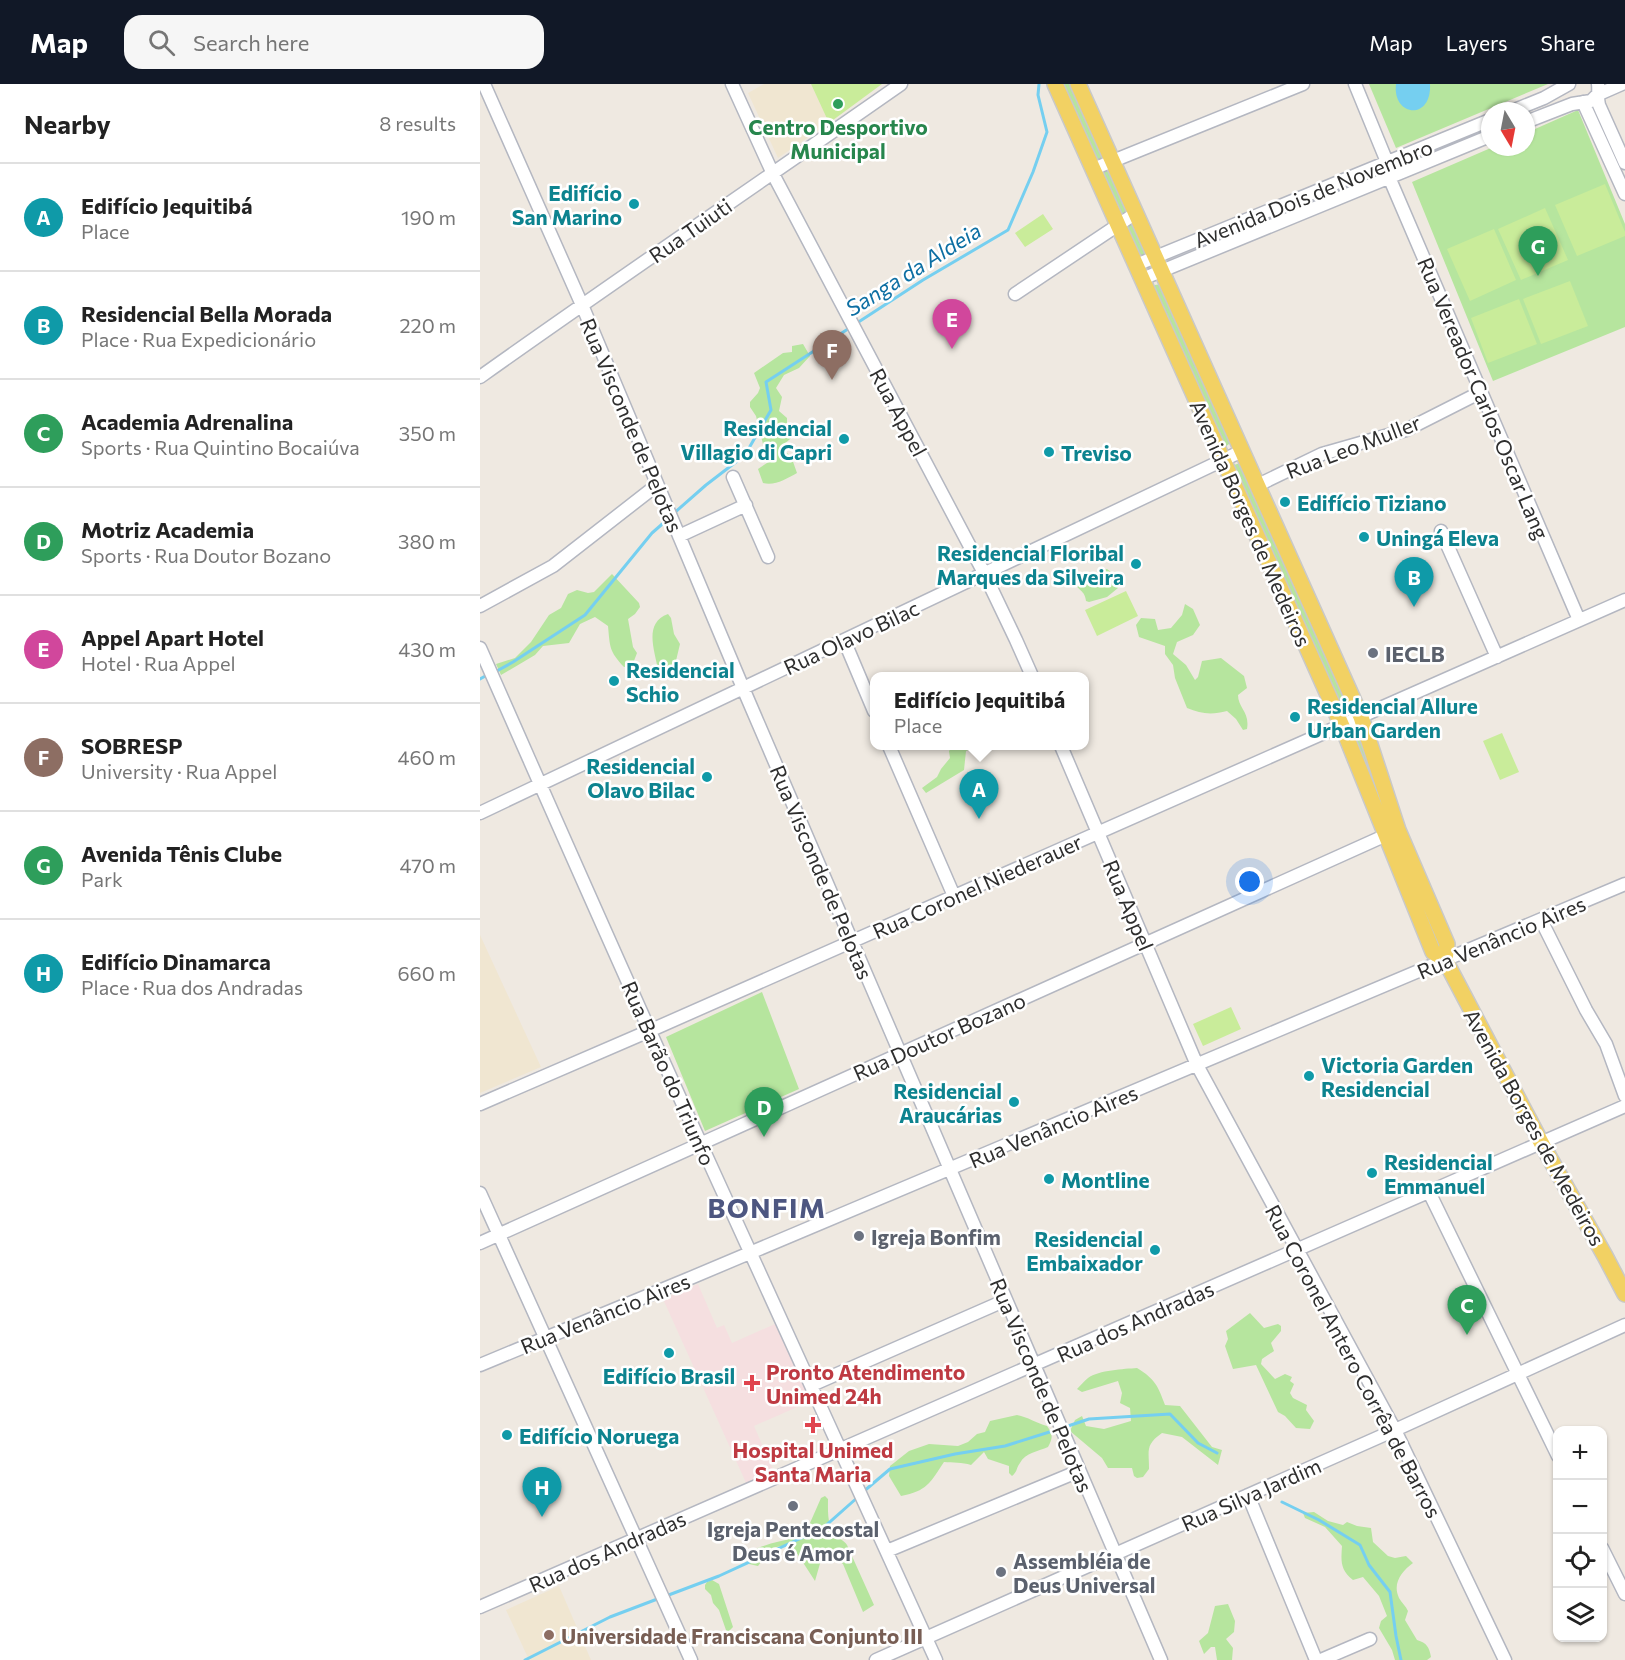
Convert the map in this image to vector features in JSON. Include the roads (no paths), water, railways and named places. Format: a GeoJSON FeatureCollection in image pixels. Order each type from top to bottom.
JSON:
{"type":"FeatureCollection","features":[{"type":"Feature","properties":{"kind":"main road","name":"Avenida Borges de Medeiros"},"geometry":{"type":"LineString","coordinates":[[1055,84],[1342,726],[1447,944],[1445,960],[1541,1142],[1625,1294]]}},
{"type":"Feature","properties":{"kind":"main road","name":"Avenida Borges de Medeiros"},"geometry":{"type":"LineString","coordinates":[[1078,84],[1361,717],[1392,833]]}},
{"type":"Feature","properties":{"kind":"street","name":"Rua Visconde de Pelotas"},"geometry":{"type":"LineString","coordinates":[[484,84],[582,305],[851,941],[1161,1660]]}},
{"type":"Feature","properties":{"kind":"street","name":"Rua Appel"},"geometry":{"type":"LineString","coordinates":[[732,84],[773,174],[984,573],[1030,672]]}},
{"type":"Feature","properties":{"kind":"street","name":"Rua Tuiuti"},"geometry":{"type":"LineString","coordinates":[[480,377],[901,84]]}},
{"type":"Feature","properties":{"kind":"street"},"geometry":{"type":"LineString","coordinates":[[1093,169],[1303,84]]}},
{"type":"Feature","properties":{"kind":"street","name":"Rua Vereador Carlos Oscar Lang"},"geometry":{"type":"LineString","coordinates":[[1356,84],[1387,162],[1389,177],[1579,620]]}},
{"type":"Feature","properties":{"kind":"street"},"geometry":{"type":"LineString","coordinates":[[1534,102],[1571,84],[1573,94],[1583,102],[1625,194]]}},
{"type":"Feature","properties":{"kind":"street"},"geometry":{"type":"LineString","coordinates":[[1535,118],[1572,104],[1591,101],[1598,90],[1622,84]]}},
{"type":"Feature","properties":{"kind":"street"},"geometry":{"type":"LineString","coordinates":[[1598,90],[1599,105],[1625,163]]}},
{"type":"Feature","properties":{"kind":"street","name":"Avenida Dois de Novembro"},"geometry":{"type":"LineString","coordinates":[[1159,264],[1387,162],[1481,124]]}},
{"type":"Feature","properties":{"kind":"street","name":"Avenida Dois de Novembro"},"geometry":{"type":"LineString","coordinates":[[1139,272],[1481,140]]}},
{"type":"Feature","properties":{"kind":"street"},"geometry":{"type":"LineString","coordinates":[[1015,294],[1136,213]]}},
{"type":"Feature","properties":{"kind":"street","name":"Rua Leo Muller"},"geometry":{"type":"LineString","coordinates":[[1258,485],[1322,454],[1406,430],[1481,392]]}},
{"type":"Feature","properties":{"kind":"street","name":"Rua Olavo Bilac"},"geometry":{"type":"LineString","coordinates":[[480,813],[1242,451]]}},
{"type":"Feature","properties":{"kind":"street"},"geometry":{"type":"LineString","coordinates":[[733,477],[768,557]]}},
{"type":"Feature","properties":{"kind":"street"},"geometry":{"type":"LineString","coordinates":[[480,606],[553,566],[657,485]]}},
{"type":"Feature","properties":{"kind":"street"},"geometry":{"type":"LineString","coordinates":[[679,536],[746,505]]}},
{"type":"Feature","properties":{"kind":"street"},"geometry":{"type":"LineString","coordinates":[[1441,531],[1497,657]]}},
{"type":"Feature","properties":{"kind":"street"},"geometry":{"type":"LineString","coordinates":[[1361,717],[1625,600]]}},
{"type":"Feature","properties":{"kind":"street"},"geometry":{"type":"LineString","coordinates":[[844,640],[870,702]]}},
{"type":"Feature","properties":{"kind":"street","name":"Rua Barão do Triunfo"},"geometry":{"type":"LineString","coordinates":[[480,648],[700,1143],[936,1660]]}},
{"type":"Feature","properties":{"kind":"street","name":"Rua Coronel Niederauer"},"geometry":{"type":"LineString","coordinates":[[480,1104],[650,1032],[1361,717]]}},
{"type":"Feature","properties":{"kind":"street"},"geometry":{"type":"LineString","coordinates":[[891,750],[954,896]]}},
{"type":"Feature","properties":{"kind":"street","name":"Rua Appel"},"geometry":{"type":"LineString","coordinates":[[1063,750],[1197,1065]]}},
{"type":"Feature","properties":{"kind":"street","name":"Rua Doutor Bozano"},"geometry":{"type":"LineString","coordinates":[[480,1243],[1392,833]]}},
{"type":"Feature","properties":{"kind":"street","name":"Rua Venâncio Aires"},"geometry":{"type":"LineString","coordinates":[[480,1365],[1625,884]]}},
{"type":"Feature","properties":{"kind":"street"},"geometry":{"type":"LineString","coordinates":[[1541,920],[1586,1010],[1606,1044],[1625,1096]]}},
{"type":"Feature","properties":{"kind":"street","name":"Rua Coronel Antero Corrêa de Barros"},"geometry":{"type":"LineString","coordinates":[[1197,1065],[1395,1430],[1504,1660]]}},
{"type":"Feature","properties":{"kind":"street","name":"Rua dos Andradas"},"geometry":{"type":"LineString","coordinates":[[480,1607],[1625,1106]]}},
{"type":"Feature","properties":{"kind":"street"},"geometry":{"type":"LineString","coordinates":[[1429,1191],[1553,1448]]}},
{"type":"Feature","properties":{"kind":"street"},"geometry":{"type":"LineString","coordinates":[[480,1193],[691,1660]]}},
{"type":"Feature","properties":{"kind":"street"},"geometry":{"type":"LineString","coordinates":[[812,1385],[1006,1300]]}},
{"type":"Feature","properties":{"kind":"street","name":"Rua Silva Jardim"},"geometry":{"type":"LineString","coordinates":[[876,1660],[1395,1430],[1625,1325]]}},
{"type":"Feature","properties":{"kind":"street"},"geometry":{"type":"LineString","coordinates":[[887,1551],[1079,1471]]}},
{"type":"Feature","properties":{"kind":"street"},"geometry":{"type":"LineString","coordinates":[[1248,1495],[1319,1660],[1370,1639]]}},
{"type":"Feature","properties":{"kind":"street"},"geometry":{"type":"LineString","coordinates":[[1607,1558],[1625,1594]]}},
{"type":"Feature","properties":{"kind":"water"},"geometry":{"type":"Polygon","coordinates":[[[1396,84],[1430,84],[1429,96],[1425,104],[1419,109],[1406,108],[1396,95],[1396,84]]]}},
{"type":"Feature","properties":{"kind":"waterway","name":"Sanga da Aldeia"},"geometry":{"type":"LineString","coordinates":[[857,323],[923,280],[1008,230],[1047,132],[1038,95],[1039,84]]}},
{"type":"Feature","properties":{"kind":"waterway","name":"Sanga da Aldeia"},"geometry":{"type":"LineString","coordinates":[[673,514],[745,455],[771,410],[766,382],[851,327]]}},
{"type":"Feature","properties":{"kind":"waterway","name":"Sanga da Aldeia"},"geometry":{"type":"LineString","coordinates":[[495,672],[585,615],[652,533],[668,519]]}},
{"type":"Feature","properties":{"kind":"waterway","name":"Sanga da Aldeia"},"geometry":{"type":"LineString","coordinates":[[480,679],[489,674]]}},
{"type":"Feature","properties":{"kind":"waterway"},"geometry":{"type":"LineString","coordinates":[[1065,1427],[1089,1419],[1170,1414],[1198,1443],[1217,1453]]}},
{"type":"Feature","properties":{"kind":"waterway"},"geometry":{"type":"LineString","coordinates":[[863,1492],[890,1469],[955,1454],[1005,1446],[1059,1429]]}},
{"type":"Feature","properties":{"kind":"waterway"},"geometry":{"type":"LineString","coordinates":[[666,1596],[719,1576],[823,1528],[858,1497]]}},
{"type":"Feature","properties":{"kind":"waterway"},"geometry":{"type":"LineString","coordinates":[[1282,1502],[1319,1520],[1360,1545],[1369,1565],[1390,1592],[1401,1660]]}},
{"type":"Feature","properties":{"kind":"waterway"},"geometry":{"type":"LineString","coordinates":[[525,1660],[610,1617],[660,1598]]}},
{"type":"Feature","properties":{"kind":"place","name":"Centro Desportivo Municipal"},"geometry":{"type":"Point","coordinates":[838,104]}},
{"type":"Feature","properties":{"kind":"place","name":"Edifício San Marino"},"geometry":{"type":"Point","coordinates":[634,204]}},
{"type":"Feature","properties":{"kind":"place","name":"Avenida Tênis Clube"},"geometry":{"type":"Point","coordinates":[1538,276]}},
{"type":"Feature","properties":{"kind":"place","name":"Appel Apart Hotel"},"geometry":{"type":"Point","coordinates":[952,349]}},
{"type":"Feature","properties":{"kind":"place","name":"SOBRESP"},"geometry":{"type":"Point","coordinates":[832,380]}},
{"type":"Feature","properties":{"kind":"place","name":"Residencial Villagio di Capri"},"geometry":{"type":"Point","coordinates":[844,439]}},
{"type":"Feature","properties":{"kind":"place","name":"Treviso"},"geometry":{"type":"Point","coordinates":[1049,452]}},
{"type":"Feature","properties":{"kind":"place","name":"Edifício Tiziano"},"geometry":{"type":"Point","coordinates":[1285,502]}},
{"type":"Feature","properties":{"kind":"place","name":"Uningá Eleva"},"geometry":{"type":"Point","coordinates":[1364,537]}},
{"type":"Feature","properties":{"kind":"place","name":"Residencial Floribal Marques da Silveira"},"geometry":{"type":"Point","coordinates":[1136,564]}},
{"type":"Feature","properties":{"kind":"place","name":"Residencial Bella Morada"},"geometry":{"type":"Point","coordinates":[1414,607]}},
{"type":"Feature","properties":{"kind":"place","name":"IECLB"},"geometry":{"type":"Point","coordinates":[1373,653]}},
{"type":"Feature","properties":{"kind":"place","name":"Residencial Schio"},"geometry":{"type":"Point","coordinates":[614,681]}},
{"type":"Feature","properties":{"kind":"place","name":"Residencial Allure Urban Garden"},"geometry":{"type":"Point","coordinates":[1295,717]}},
{"type":"Feature","properties":{"kind":"place","name":"Residencial Olavo Bilac"},"geometry":{"type":"Point","coordinates":[707,777]}},
{"type":"Feature","properties":{"kind":"place","name":"Edifício Jequitibá"},"geometry":{"type":"Point","coordinates":[979,819]}},
{"type":"Feature","properties":{"kind":"place","name":"Victoria Garden Residencial"},"geometry":{"type":"Point","coordinates":[1309,1076]}},
{"type":"Feature","properties":{"kind":"place","name":"Residencial Araucárias"},"geometry":{"type":"Point","coordinates":[1014,1102]}},
{"type":"Feature","properties":{"kind":"place","name":"Motriz Academia"},"geometry":{"type":"Point","coordinates":[764,1137]}},
{"type":"Feature","properties":{"kind":"place","name":"Residencial Emmanuel"},"geometry":{"type":"Point","coordinates":[1372,1173]}},
{"type":"Feature","properties":{"kind":"place","name":"Montline"},"geometry":{"type":"Point","coordinates":[1049,1179]}},
{"type":"Feature","properties":{"kind":"place","name":"Igreja Bonfim"},"geometry":{"type":"Point","coordinates":[859,1236]}},
{"type":"Feature","properties":{"kind":"place","name":"Residencial Embaixador"},"geometry":{"type":"Point","coordinates":[1155,1250]}},
{"type":"Feature","properties":{"kind":"place","name":"Academia Adrenalina"},"geometry":{"type":"Point","coordinates":[1467,1335]}},
{"type":"Feature","properties":{"kind":"place","name":"Edifício Brasil"},"geometry":{"type":"Point","coordinates":[669,1353]}},
{"type":"Feature","properties":{"kind":"place","name":"Pronto Atendimento Unimed 24h"},"geometry":{"type":"Point","coordinates":[752,1383]}},
{"type":"Feature","properties":{"kind":"place","name":"Hospital Unimed Santa Maria"},"geometry":{"type":"Point","coordinates":[813,1425]}},
{"type":"Feature","properties":{"kind":"place","name":"Edifício Noruega"},"geometry":{"type":"Point","coordinates":[507,1435]}},
{"type":"Feature","properties":{"kind":"place","name":"Igreja Pentecostal Deus é Amor"},"geometry":{"type":"Point","coordinates":[793,1506]}},
{"type":"Feature","properties":{"kind":"place","name":"Edifício Dinamarca"},"geometry":{"type":"Point","coordinates":[542,1517]}},
{"type":"Feature","properties":{"kind":"place","name":"Assembléia de Deus Universal"},"geometry":{"type":"Point","coordinates":[1001,1572]}},
{"type":"Feature","properties":{"kind":"place","name":"Universidade Franciscana Conjunto III"},"geometry":{"type":"Point","coordinates":[549,1635]}},
{"type":"Feature","properties":{"kind":"district","name":"BONFIM"},"geometry":{"type":"Point","coordinates":[767,1207]}}]}
